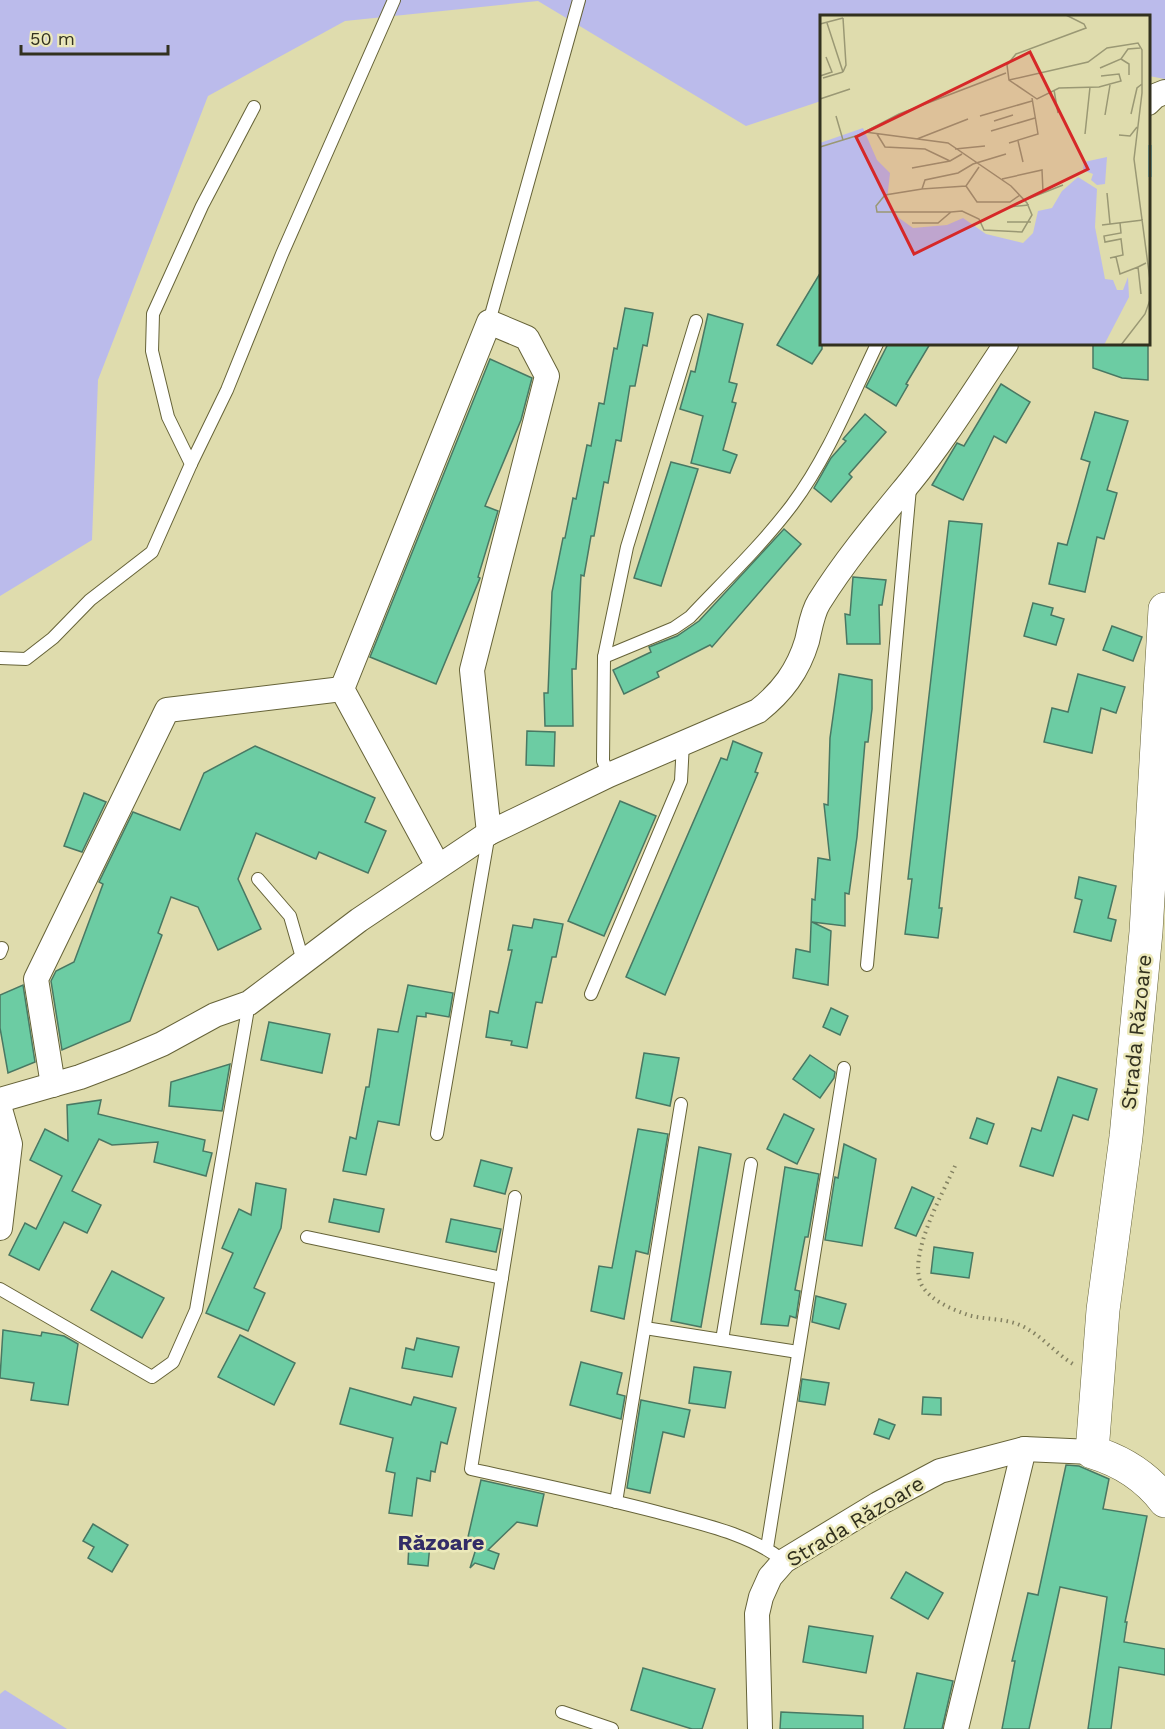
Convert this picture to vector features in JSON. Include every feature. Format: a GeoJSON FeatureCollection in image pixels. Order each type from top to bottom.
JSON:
{"type":"FeatureCollection","features":[{"type":"Feature","properties":{"kind":"street"},"geometry":{"type":"LineString","coordinates":[[1150,102],[1155,96],[1165,92]]}},
{"type":"Feature","properties":{"kind":"street"},"geometry":{"type":"LineString","coordinates":[[342,689],[489,322],[527,338],[547,376],[472,670],[489,832]]}},
{"type":"Feature","properties":{"kind":"street"},"geometry":{"type":"LineString","coordinates":[[0,1100],[53,1085],[122,1061],[162,1044],[215,1015],[249,1003],[303,961],[489,832],[683,742],[758,711],[776,696],[792,677],[817,605],[878,518],[910,481],[1005,345]]}},
{"type":"Feature","properties":{"kind":"street","name":"Strada Răzoare"},"geometry":{"type":"LineString","coordinates":[[1092,1452],[1103,1310],[1126,1137],[1146,932],[1165,609]]}},
{"type":"Feature","properties":{"kind":"street"},"geometry":{"type":"LineString","coordinates":[[342,689],[438,866]]}},
{"type":"Feature","properties":{"kind":"street"},"geometry":{"type":"LineString","coordinates":[[53,1085],[36,979],[167,710],[342,689]]}},
{"type":"Feature","properties":{"kind":"street"},"geometry":{"type":"LineString","coordinates":[[0,1109],[10,1144],[0,1228]]}},
{"type":"Feature","properties":{"kind":"street"},"geometry":{"type":"LineString","coordinates":[[956,1729],[1024,1449]]}},
{"type":"Feature","properties":{"kind":"street","name":"Strada Răzoare"},"geometry":{"type":"LineString","coordinates":[[760,1729],[757,1614],[775,1555],[940,1471],[1024,1449],[1092,1452],[1111,1458],[1154,1486],[1165,1501]]}},
{"type":"Feature","properties":{"kind":"lane"},"geometry":{"type":"LineString","coordinates":[[0,658],[26,659],[53,638],[90,600],[152,552],[227,390],[292,233],[394,0]]}},
{"type":"Feature","properties":{"kind":"lane"},"geometry":{"type":"LineString","coordinates":[[489,322],[579,0]]}},
{"type":"Feature","properties":{"kind":"lane"},"geometry":{"type":"LineString","coordinates":[[191,464],[168,417],[152,351],[153,314],[202,206],[254,107]]}},
{"type":"Feature","properties":{"kind":"lane"},"geometry":{"type":"LineString","coordinates":[[609,776],[603,761],[604,657],[627,547],[696,321]]}},
{"type":"Feature","properties":{"kind":"lane"},"geometry":{"type":"LineString","coordinates":[[604,657],[674,628],[690,617],[769,534],[793,504],[817,465],[877,345]]}},
{"type":"Feature","properties":{"kind":"lane"},"geometry":{"type":"LineString","coordinates":[[867,965],[910,481]]}},
{"type":"Feature","properties":{"kind":"lane"},"geometry":{"type":"LineString","coordinates":[[591,994],[681,781],[683,742]]}},
{"type":"Feature","properties":{"kind":"lane"},"geometry":{"type":"LineString","coordinates":[[437,1134],[489,832]]}},
{"type":"Feature","properties":{"kind":"lane"},"geometry":{"type":"LineString","coordinates":[[258,879],[290,916],[303,961]]}},
{"type":"Feature","properties":{"kind":"lane"},"geometry":{"type":"LineString","coordinates":[[0,1289],[152,1377],[173,1362],[196,1310],[249,1003]]}},
{"type":"Feature","properties":{"kind":"lane"},"geometry":{"type":"LineString","coordinates":[[515,1197],[471,1469],[616,1502],[720,1529],[775,1555],[798,1352],[844,1068]]}},
{"type":"Feature","properties":{"kind":"lane"},"geometry":{"type":"LineString","coordinates":[[616,1502],[681,1104]]}},
{"type":"Feature","properties":{"kind":"lane"},"geometry":{"type":"LineString","coordinates":[[722,1340],[751,1164]]}},
{"type":"Feature","properties":{"kind":"lane"},"geometry":{"type":"LineString","coordinates":[[307,1238],[502,1278]]}},
{"type":"Feature","properties":{"kind":"lane"},"geometry":{"type":"LineString","coordinates":[[645,1328],[798,1352]]}},
{"type":"Feature","properties":{"kind":"lane"},"geometry":{"type":"LineString","coordinates":[[562,1712],[612,1729]]}},
{"type":"Feature","properties":{"kind":"path"},"geometry":{"type":"LineString","coordinates":[[955,1166],[921,1241],[917,1263],[923,1289],[946,1307],[977,1318],[1019,1324],[1037,1334],[1059,1355],[1099,1380]]}},
{"type":"Feature","properties":{"kind":"shaded area"},"geometry":{"type":"Polygon","coordinates":[[[0,0],[1165,0],[1165,79],[1150,76],[1150,15],[820,15],[820,101],[746,126],[538,1],[345,21],[208,96],[98,380],[92,540],[0,596],[0,0]]]}},
{"type":"Feature","properties":{"kind":"shaded area"},"geometry":{"type":"Polygon","coordinates":[[[5,1690],[67,1729],[0,1729],[0,1694],[5,1690]]]}},
{"type":"Feature","properties":{"kind":"building"},"geometry":{"type":"Polygon","coordinates":[[[820,273],[820,345],[822,349],[812,364],[777,345],[820,273]]]}},
{"type":"Feature","properties":{"kind":"building"},"geometry":{"type":"Polygon","coordinates":[[[625,308],[653,313],[647,346],[643,345],[635,386],[630,386],[621,441],[616,440],[608,483],[604,482],[594,536],[591,536],[584,576],[581,575],[576,669],[572,669],[573,726],[545,726],[544,693],[548,693],[552,592],[573,498],[576,499],[587,445],[591,446],[599,403],[604,404],[614,348],[617,349],[625,308]]]}},
{"type":"Feature","properties":{"kind":"building"},"geometry":{"type":"Polygon","coordinates":[[[708,314],[743,324],[729,382],[737,384],[732,402],[736,403],[723,450],[737,455],[730,473],[691,463],[703,416],[680,409],[691,371],[695,372],[708,314]]]}},
{"type":"Feature","properties":{"kind":"building"},"geometry":{"type":"Polygon","coordinates":[[[887,345],[929,345],[896,406],[866,387],[887,345]]]}},
{"type":"Feature","properties":{"kind":"building"},"geometry":{"type":"Polygon","coordinates":[[[1093,345],[1148,345],[1148,380],[1122,378],[1093,368],[1093,345]]]}},
{"type":"Feature","properties":{"kind":"building"},"geometry":{"type":"Polygon","coordinates":[[[490,359],[532,378],[521,420],[485,506],[498,511],[478,577],[480,578],[436,684],[370,657],[490,359]]]}},
{"type":"Feature","properties":{"kind":"building"},"geometry":{"type":"Polygon","coordinates":[[[1001,384],[1030,402],[1006,443],[994,436],[963,500],[932,485],[957,443],[964,446],[1001,384]]]}},
{"type":"Feature","properties":{"kind":"building"},"geometry":{"type":"Polygon","coordinates":[[[1095,412],[1128,421],[1107,490],[1117,493],[1104,539],[1097,537],[1085,592],[1049,584],[1058,543],[1067,545],[1090,462],[1081,459],[1095,412]]]}},
{"type":"Feature","properties":{"kind":"building"},"geometry":{"type":"Polygon","coordinates":[[[865,414],[886,432],[849,474],[852,477],[831,502],[814,488],[831,458],[846,441],[843,439],[865,414]]]}},
{"type":"Feature","properties":{"kind":"building"},"geometry":{"type":"Polygon","coordinates":[[[671,462],[698,469],[661,586],[634,578],[671,462]]]}},
{"type":"Feature","properties":{"kind":"building"},"geometry":{"type":"Polygon","coordinates":[[[949,521],[982,524],[939,908],[942,908],[938,938],[905,934],[912,879],[908,879],[949,521]]]}},
{"type":"Feature","properties":{"kind":"building"},"geometry":{"type":"Polygon","coordinates":[[[784,529],[801,544],[712,647],[710,645],[657,672],[659,677],[624,694],[613,670],[651,652],[649,647],[677,636],[699,621],[784,529]]]}},
{"type":"Feature","properties":{"kind":"building"},"geometry":{"type":"Polygon","coordinates":[[[853,577],[886,580],[882,605],[879,605],[880,644],[847,644],[845,614],[850,615],[853,577]]]}},
{"type":"Feature","properties":{"kind":"building"},"geometry":{"type":"Polygon","coordinates":[[[1033,603],[1053,608],[1051,615],[1064,619],[1056,645],[1024,636],[1033,603]]]}},
{"type":"Feature","properties":{"kind":"building"},"geometry":{"type":"Polygon","coordinates":[[[1112,626],[1142,637],[1133,661],[1103,650],[1112,626]]]}},
{"type":"Feature","properties":{"kind":"building"},"geometry":{"type":"Polygon","coordinates":[[[839,674],[872,680],[872,709],[868,742],[865,742],[857,837],[849,894],[845,893],[845,926],[812,922],[831,931],[828,985],[793,978],[796,949],[810,952],[812,899],[815,900],[818,858],[830,860],[824,804],[828,805],[830,738],[839,674]]]}},
{"type":"Feature","properties":{"kind":"building"},"geometry":{"type":"Polygon","coordinates":[[[1078,674],[1125,687],[1116,713],[1101,708],[1092,753],[1044,742],[1052,708],[1068,712],[1078,674]]]}},
{"type":"Feature","properties":{"kind":"building"},"geometry":{"type":"Polygon","coordinates":[[[527,731],[555,732],[554,766],[526,765],[527,731]]]}},
{"type":"Feature","properties":{"kind":"building"},"geometry":{"type":"Polygon","coordinates":[[[733,741],[762,753],[755,772],[758,773],[665,995],[626,977],[721,758],[727,760],[733,741]]]}},
{"type":"Feature","properties":{"kind":"building"},"geometry":{"type":"Polygon","coordinates":[[[255,746],[375,798],[365,822],[386,831],[368,873],[319,852],[316,859],[256,833],[238,879],[261,929],[218,950],[198,907],[171,897],[158,933],[162,935],[130,1021],[62,1050],[51,981],[56,971],[74,962],[103,884],[99,882],[133,812],[180,830],[204,773],[255,746]]]}},
{"type":"Feature","properties":{"kind":"building"},"geometry":{"type":"Polygon","coordinates":[[[84,793],[106,802],[82,852],[64,846],[84,793]]]}},
{"type":"Feature","properties":{"kind":"building"},"geometry":{"type":"Polygon","coordinates":[[[620,801],[656,816],[604,936],[568,921],[620,801]]]}},
{"type":"Feature","properties":{"kind":"building"},"geometry":{"type":"Polygon","coordinates":[[[1079,877],[1116,886],[1108,918],[1116,920],[1111,941],[1074,932],[1082,900],[1075,898],[1079,877]]]}},
{"type":"Feature","properties":{"kind":"building"},"geometry":{"type":"Polygon","coordinates":[[[534,919],[563,924],[556,957],[552,957],[542,1003],[536,1002],[527,1048],[511,1045],[512,1041],[486,1037],[490,1011],[498,1013],[512,950],[508,950],[513,925],[532,928],[534,919]]]}},
{"type":"Feature","properties":{"kind":"building"},"geometry":{"type":"Polygon","coordinates":[[[23,985],[35,1062],[8,1073],[0,1028],[0,995],[23,985]]]}},
{"type":"Feature","properties":{"kind":"building"},"geometry":{"type":"Polygon","coordinates":[[[408,985],[453,993],[449,1017],[426,1013],[426,1017],[417,1016],[399,1125],[378,1121],[366,1175],[343,1171],[350,1137],[356,1139],[366,1087],[369,1087],[378,1029],[398,1032],[408,985]]]}},
{"type":"Feature","properties":{"kind":"building"},"geometry":{"type":"Polygon","coordinates":[[[831,1008],[848,1016],[840,1035],[823,1027],[831,1008]]]}},
{"type":"Feature","properties":{"kind":"building"},"geometry":{"type":"Polygon","coordinates":[[[269,1022],[330,1034],[322,1073],[261,1060],[269,1022]]]}},
{"type":"Feature","properties":{"kind":"building"},"geometry":{"type":"Polygon","coordinates":[[[644,1053],[679,1058],[670,1106],[636,1098],[644,1053]]]}},
{"type":"Feature","properties":{"kind":"building"},"geometry":{"type":"Polygon","coordinates":[[[810,1055],[835,1072],[834,1078],[820,1098],[793,1079],[810,1055]]]}},
{"type":"Feature","properties":{"kind":"building"},"geometry":{"type":"Polygon","coordinates":[[[230,1064],[222,1111],[169,1106],[171,1082],[230,1064]]]}},
{"type":"Feature","properties":{"kind":"building"},"geometry":{"type":"Polygon","coordinates":[[[1058,1077],[1097,1089],[1088,1120],[1073,1115],[1053,1176],[1020,1166],[1032,1128],[1041,1131],[1058,1077]]]}},
{"type":"Feature","properties":{"kind":"building"},"geometry":{"type":"Polygon","coordinates":[[[101,1100],[98,1114],[205,1140],[203,1151],[212,1153],[206,1176],[154,1162],[158,1142],[112,1145],[99,1139],[72,1191],[101,1205],[87,1233],[64,1222],[39,1270],[9,1255],[25,1223],[36,1229],[62,1176],[30,1160],[45,1129],[68,1141],[67,1105],[101,1100]]]}},
{"type":"Feature","properties":{"kind":"building"},"geometry":{"type":"Polygon","coordinates":[[[784,1114],[814,1129],[797,1164],[767,1149],[784,1114]]]}},
{"type":"Feature","properties":{"kind":"building"},"geometry":{"type":"Polygon","coordinates":[[[977,1118],[994,1124],[987,1144],[970,1138],[977,1118]]]}},
{"type":"Feature","properties":{"kind":"building"},"geometry":{"type":"Polygon","coordinates":[[[638,1129],[668,1134],[648,1254],[636,1251],[624,1319],[591,1311],[599,1266],[612,1268],[638,1129]]]}},
{"type":"Feature","properties":{"kind":"building"},"geometry":{"type":"Polygon","coordinates":[[[844,1144],[876,1159],[862,1246],[825,1240],[835,1177],[838,1178],[844,1144]]]}},
{"type":"Feature","properties":{"kind":"building"},"geometry":{"type":"Polygon","coordinates":[[[699,1147],[731,1154],[701,1327],[671,1321],[699,1147]]]}},
{"type":"Feature","properties":{"kind":"building"},"geometry":{"type":"Polygon","coordinates":[[[481,1160],[512,1168],[505,1194],[474,1186],[481,1160]]]}},
{"type":"Feature","properties":{"kind":"building"},"geometry":{"type":"Polygon","coordinates":[[[785,1167],[819,1174],[808,1237],[805,1237],[795,1290],[800,1291],[796,1318],[790,1316],[788,1326],[761,1324],[785,1167]]]}},
{"type":"Feature","properties":{"kind":"building"},"geometry":{"type":"Polygon","coordinates":[[[256,1183],[286,1189],[281,1228],[254,1288],[265,1293],[248,1331],[206,1313],[233,1253],[222,1248],[239,1209],[251,1215],[256,1183]]]}},
{"type":"Feature","properties":{"kind":"building"},"geometry":{"type":"Polygon","coordinates":[[[912,1187],[934,1197],[916,1236],[895,1228],[912,1187]]]}},
{"type":"Feature","properties":{"kind":"building"},"geometry":{"type":"Polygon","coordinates":[[[334,1199],[384,1209],[379,1232],[329,1222],[334,1199]]]}},
{"type":"Feature","properties":{"kind":"building"},"geometry":{"type":"Polygon","coordinates":[[[451,1219],[501,1229],[496,1252],[446,1242],[451,1219]]]}},
{"type":"Feature","properties":{"kind":"building"},"geometry":{"type":"Polygon","coordinates":[[[934,1247],[973,1253],[969,1278],[931,1273],[934,1247]]]}},
{"type":"Feature","properties":{"kind":"building"},"geometry":{"type":"Polygon","coordinates":[[[112,1271],[164,1298],[142,1338],[91,1310],[112,1271]]]}},
{"type":"Feature","properties":{"kind":"building"},"geometry":{"type":"Polygon","coordinates":[[[816,1296],[846,1304],[839,1329],[812,1322],[816,1296]]]}},
{"type":"Feature","properties":{"kind":"building"},"geometry":{"type":"Polygon","coordinates":[[[3,1330],[41,1336],[42,1332],[64,1336],[78,1344],[68,1405],[31,1400],[34,1383],[0,1378],[3,1330]]]}},
{"type":"Feature","properties":{"kind":"building"},"geometry":{"type":"Polygon","coordinates":[[[240,1335],[295,1363],[274,1405],[218,1377],[240,1335]]]}},
{"type":"Feature","properties":{"kind":"building"},"geometry":{"type":"Polygon","coordinates":[[[417,1338],[459,1347],[452,1377],[402,1368],[406,1348],[414,1350],[417,1338]]]}},
{"type":"Feature","properties":{"kind":"building"},"geometry":{"type":"Polygon","coordinates":[[[581,1362],[622,1373],[617,1394],[625,1396],[621,1419],[570,1405],[581,1362]]]}},
{"type":"Feature","properties":{"kind":"building"},"geometry":{"type":"Polygon","coordinates":[[[694,1367],[731,1372],[725,1408],[689,1403],[694,1367]]]}},
{"type":"Feature","properties":{"kind":"building"},"geometry":{"type":"Polygon","coordinates":[[[802,1379],[829,1383],[825,1405],[799,1401],[802,1379]]]}},
{"type":"Feature","properties":{"kind":"building"},"geometry":{"type":"Polygon","coordinates":[[[350,1388],[411,1405],[414,1397],[456,1408],[447,1444],[441,1442],[435,1472],[431,1471],[430,1481],[417,1478],[412,1516],[389,1513],[395,1473],[386,1471],[393,1438],[340,1424],[350,1388]]]}},
{"type":"Feature","properties":{"kind":"building"},"geometry":{"type":"Polygon","coordinates":[[[923,1397],[941,1398],[941,1415],[922,1414],[923,1397]]]}},
{"type":"Feature","properties":{"kind":"building"},"geometry":{"type":"Polygon","coordinates":[[[641,1400],[690,1410],[684,1437],[663,1432],[650,1493],[627,1488],[641,1400]]]}},
{"type":"Feature","properties":{"kind":"building"},"geometry":{"type":"Polygon","coordinates":[[[879,1419],[895,1425],[889,1439],[874,1434],[879,1419]]]}},
{"type":"Feature","properties":{"kind":"building"},"geometry":{"type":"Polygon","coordinates":[[[1066,1465],[1079,1466],[1109,1479],[1103,1509],[1147,1516],[1125,1622],[1127,1622],[1124,1642],[1165,1649],[1165,1675],[1119,1667],[1111,1729],[1088,1729],[1107,1597],[1060,1587],[1029,1729],[1002,1729],[1015,1661],[1012,1661],[1028,1593],[1038,1595],[1066,1465]]]}},
{"type":"Feature","properties":{"kind":"building"},"geometry":{"type":"Polygon","coordinates":[[[481,1480],[544,1494],[537,1526],[517,1522],[488,1550],[499,1554],[494,1569],[475,1563],[470,1568],[479,1539],[468,1537],[481,1480]]]}},
{"type":"Feature","properties":{"kind":"building"},"geometry":{"type":"Polygon","coordinates":[[[93,1524],[128,1545],[112,1572],[88,1558],[94,1547],[83,1541],[93,1524]]]}},
{"type":"Feature","properties":{"kind":"building"},"geometry":{"type":"Polygon","coordinates":[[[409,1542],[430,1544],[428,1566],[408,1564],[409,1542]]]}},
{"type":"Feature","properties":{"kind":"building"},"geometry":{"type":"Polygon","coordinates":[[[906,1572],[943,1593],[928,1619],[891,1598],[906,1572]]]}},
{"type":"Feature","properties":{"kind":"building"},"geometry":{"type":"Polygon","coordinates":[[[809,1626],[873,1636],[866,1673],[803,1662],[809,1626]]]}},
{"type":"Feature","properties":{"kind":"building"},"geometry":{"type":"Polygon","coordinates":[[[643,1668],[715,1689],[702,1729],[692,1729],[631,1710],[643,1668]]]}},
{"type":"Feature","properties":{"kind":"building"},"geometry":{"type":"Polygon","coordinates":[[[917,1673],[953,1681],[942,1729],[904,1729],[917,1673]]]}},
{"type":"Feature","properties":{"kind":"building"},"geometry":{"type":"Polygon","coordinates":[[[781,1712],[863,1716],[863,1729],[780,1729],[781,1712]]]}},
{"type":"Feature","properties":{"kind":"district","name":"Răzoare"},"geometry":{"type":"Point","coordinates":[441,1542]}}]}
